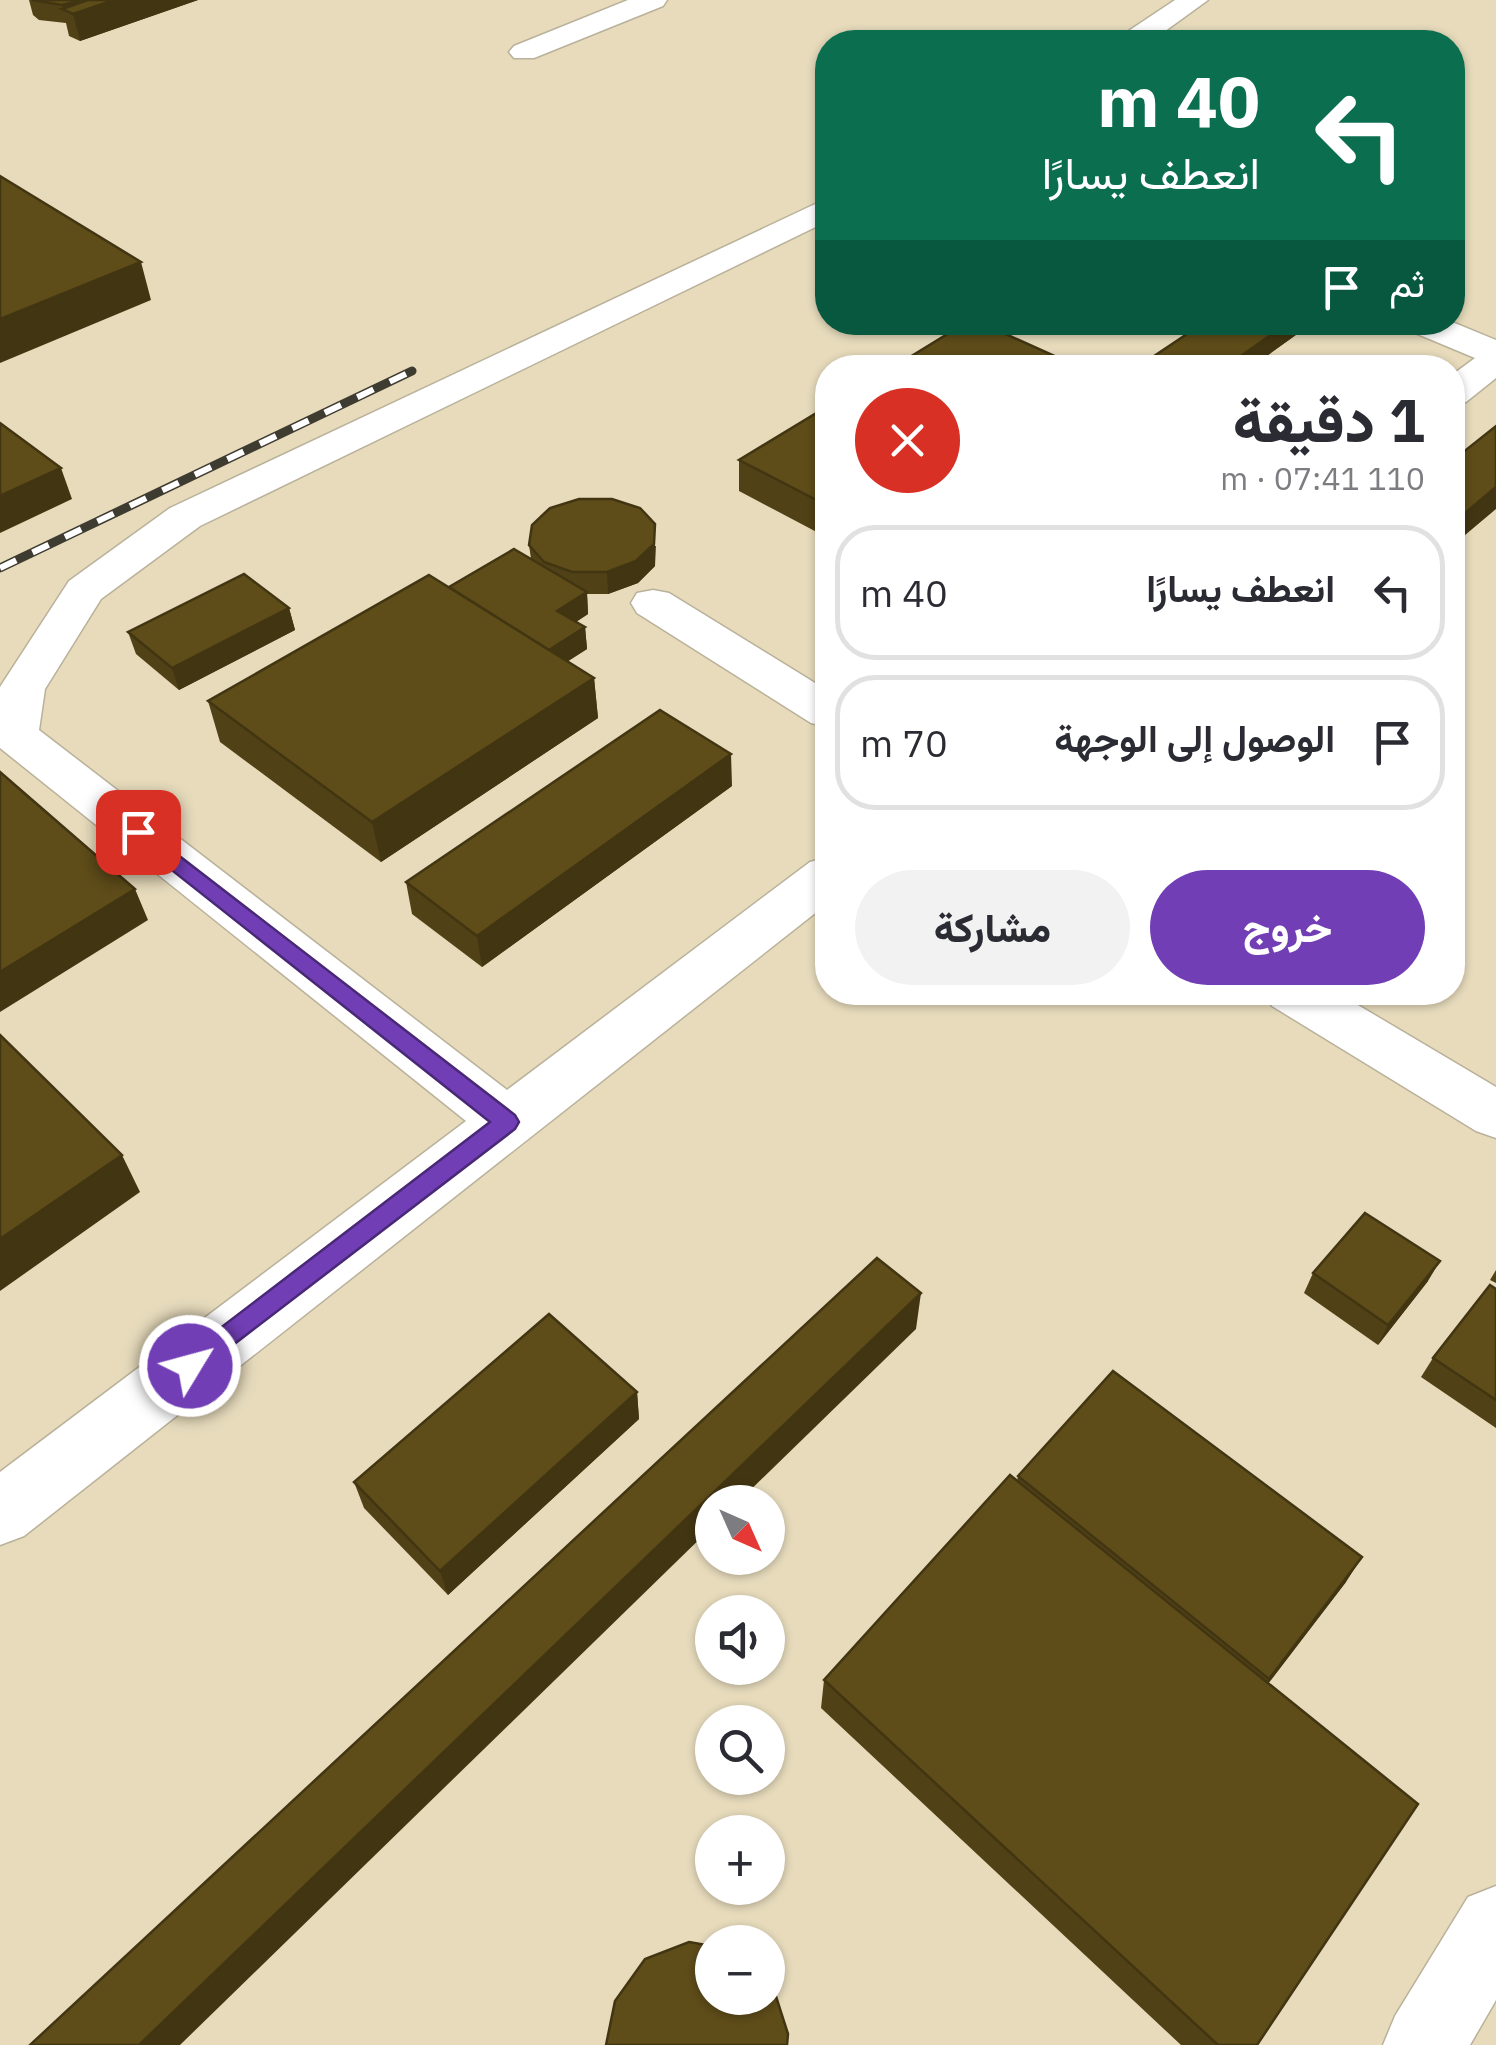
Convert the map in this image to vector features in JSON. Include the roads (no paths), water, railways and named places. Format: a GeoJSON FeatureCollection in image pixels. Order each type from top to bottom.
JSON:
{"type":"FeatureCollection","features":[{"type":"Feature","properties":{"kind":"lane"},"geometry":{"type":"LineString","coordinates":[[524,52],[653,0]]}},
{"type":"Feature","properties":{"kind":"lane"},"geometry":{"type":"LineString","coordinates":[[1149,30],[1194,0]]}},
{"type":"Feature","properties":{"kind":"lane"},"geometry":{"type":"LineString","coordinates":[[507,1122],[7,739],[22,689],[84,590],[185,516],[815,214]]}},
{"type":"Feature","properties":{"kind":"lane"},"geometry":{"type":"LineString","coordinates":[[1450,335],[1496,356],[1465,383]]}},
{"type":"Feature","properties":{"kind":"lane"},"geometry":{"type":"LineString","coordinates":[[654,603],[815,704]]}},
{"type":"Feature","properties":{"kind":"lane"},"geometry":{"type":"LineString","coordinates":[[0,1513],[815,886]]}},
{"type":"Feature","properties":{"kind":"lane"},"geometry":{"type":"LineString","coordinates":[[1313,1005],[1496,1115]]}},
{"type":"Feature","properties":{"kind":"lane"},"geometry":{"type":"LineString","coordinates":[[1424,2045],[1496,1926]]}},
{"type":"Feature","properties":{"kind":"railway"},"geometry":{"type":"LineString","coordinates":[[0,568],[412,371]]}}]}
